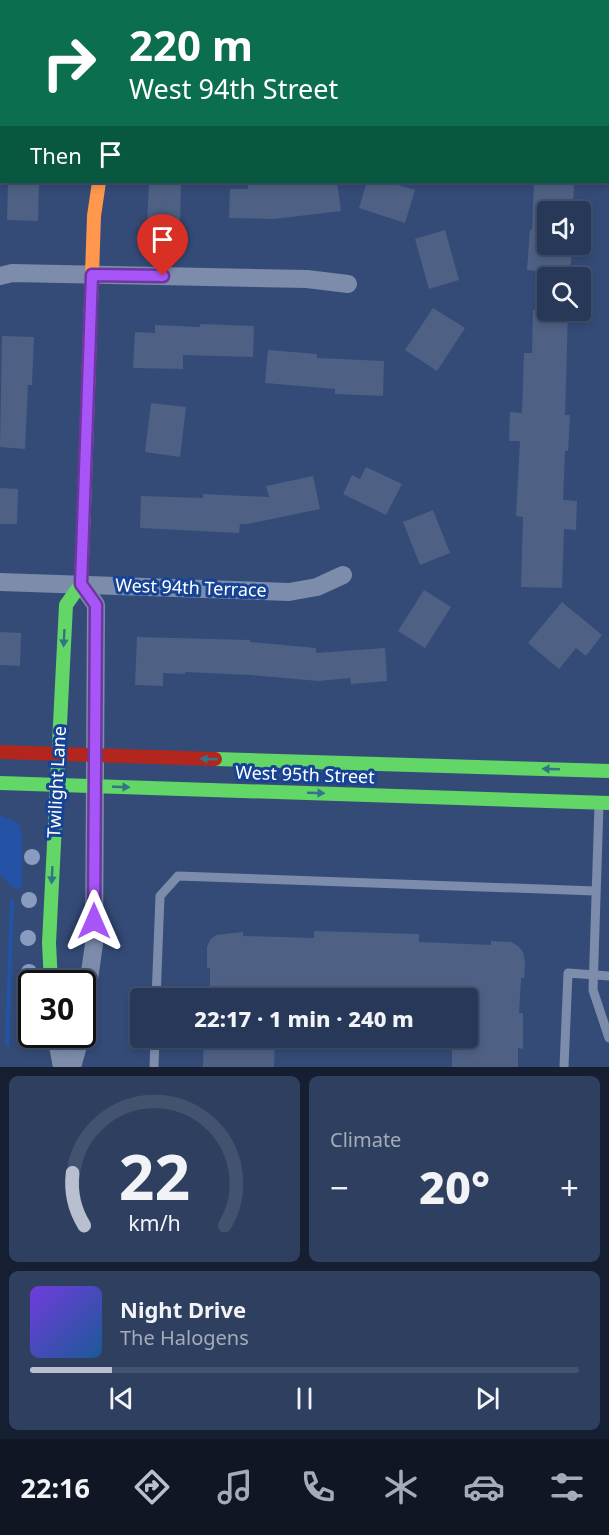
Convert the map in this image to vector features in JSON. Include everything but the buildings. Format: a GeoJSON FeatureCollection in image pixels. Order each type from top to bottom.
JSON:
{"type":"FeatureCollection","features":[{"type":"Feature","properties":{"kind":"main road","name":"Twilight Lane"},"geometry":{"type":"LineString","coordinates":[[50,970],[49,943],[66,604],[81,584],[94,216],[99,183]]}},
{"type":"Feature","properties":{"kind":"main road","name":"West 95th Street"},"geometry":{"type":"LineString","coordinates":[[0,752],[609,771]]}},
{"type":"Feature","properties":{"kind":"main road","name":"West 95th Street"},"geometry":{"type":"LineString","coordinates":[[0,783],[604,803]]}},
{"type":"Feature","properties":{"kind":"street"},"geometry":{"type":"LineString","coordinates":[[0,276],[12,273],[307,279],[348,284]]}},
{"type":"Feature","properties":{"kind":"street","name":"West 94th Terrace"},"geometry":{"type":"LineString","coordinates":[[0,582],[289,592],[317,587],[343,576]]}},
{"type":"Feature","properties":{"kind":"street","name":"Twilight Lane"},"geometry":{"type":"LineString","coordinates":[[81,584],[96,605],[94,944],[90,970]]}},
{"type":"Feature","properties":{"kind":"street"},"geometry":{"type":"LineString","coordinates":[[58,1048],[62,1067]]}},
{"type":"Feature","properties":{"kind":"street"},"geometry":{"type":"LineString","coordinates":[[72,1067],[77,1048]]}},
{"type":"Feature","properties":{"kind":"lane"},"geometry":{"type":"LineString","coordinates":[[604,803],[595,891],[593,990],[609,1038]]}},
{"type":"Feature","properties":{"kind":"lane"},"geometry":{"type":"LineString","coordinates":[[156,988],[160,896],[178,876],[595,891]]}},
{"type":"Feature","properties":{"kind":"lane"},"geometry":{"type":"LineString","coordinates":[[564,1067],[568,973],[609,976]]}},
{"type":"Feature","properties":{"kind":"lane"},"geometry":{"type":"LineString","coordinates":[[154,1067],[155,1048]]}},
{"type":"Feature","properties":{"kind":"shaded area"},"geometry":{"type":"Polygon","coordinates":[[[0,815],[18,823],[21,831],[23,888],[12,887],[0,874],[0,815]]]}},
{"type":"Feature","properties":{"kind":"shaded area"},"geometry":{"type":"Polygon","coordinates":[[[10,899],[14,900],[14,903],[9,1046],[5,1046],[10,899]]]}},
{"type":"Feature","properties":{"kind":"traffic: fast"},"geometry":{"type":"LineString","coordinates":[[50,970],[49,943],[66,605],[81,584],[84,507]]}},
{"type":"Feature","properties":{"kind":"traffic: fast"},"geometry":{"type":"LineString","coordinates":[[215,759],[609,771]]}},
{"type":"Feature","properties":{"kind":"traffic: fast"},"geometry":{"type":"LineString","coordinates":[[0,783],[609,803]]}},
{"type":"Feature","properties":{"kind":"traffic: slow"},"geometry":{"type":"LineString","coordinates":[[84,507],[94,216],[99,183]]}},
{"type":"Feature","properties":{"kind":"traffic: jam"},"geometry":{"type":"LineString","coordinates":[[0,752],[215,759]]}},
{"type":"Feature","properties":{"kind":"route"},"geometry":{"type":"LineString","coordinates":[[94,921],[96,605],[81,584],[92,275],[163,276]]}}]}
